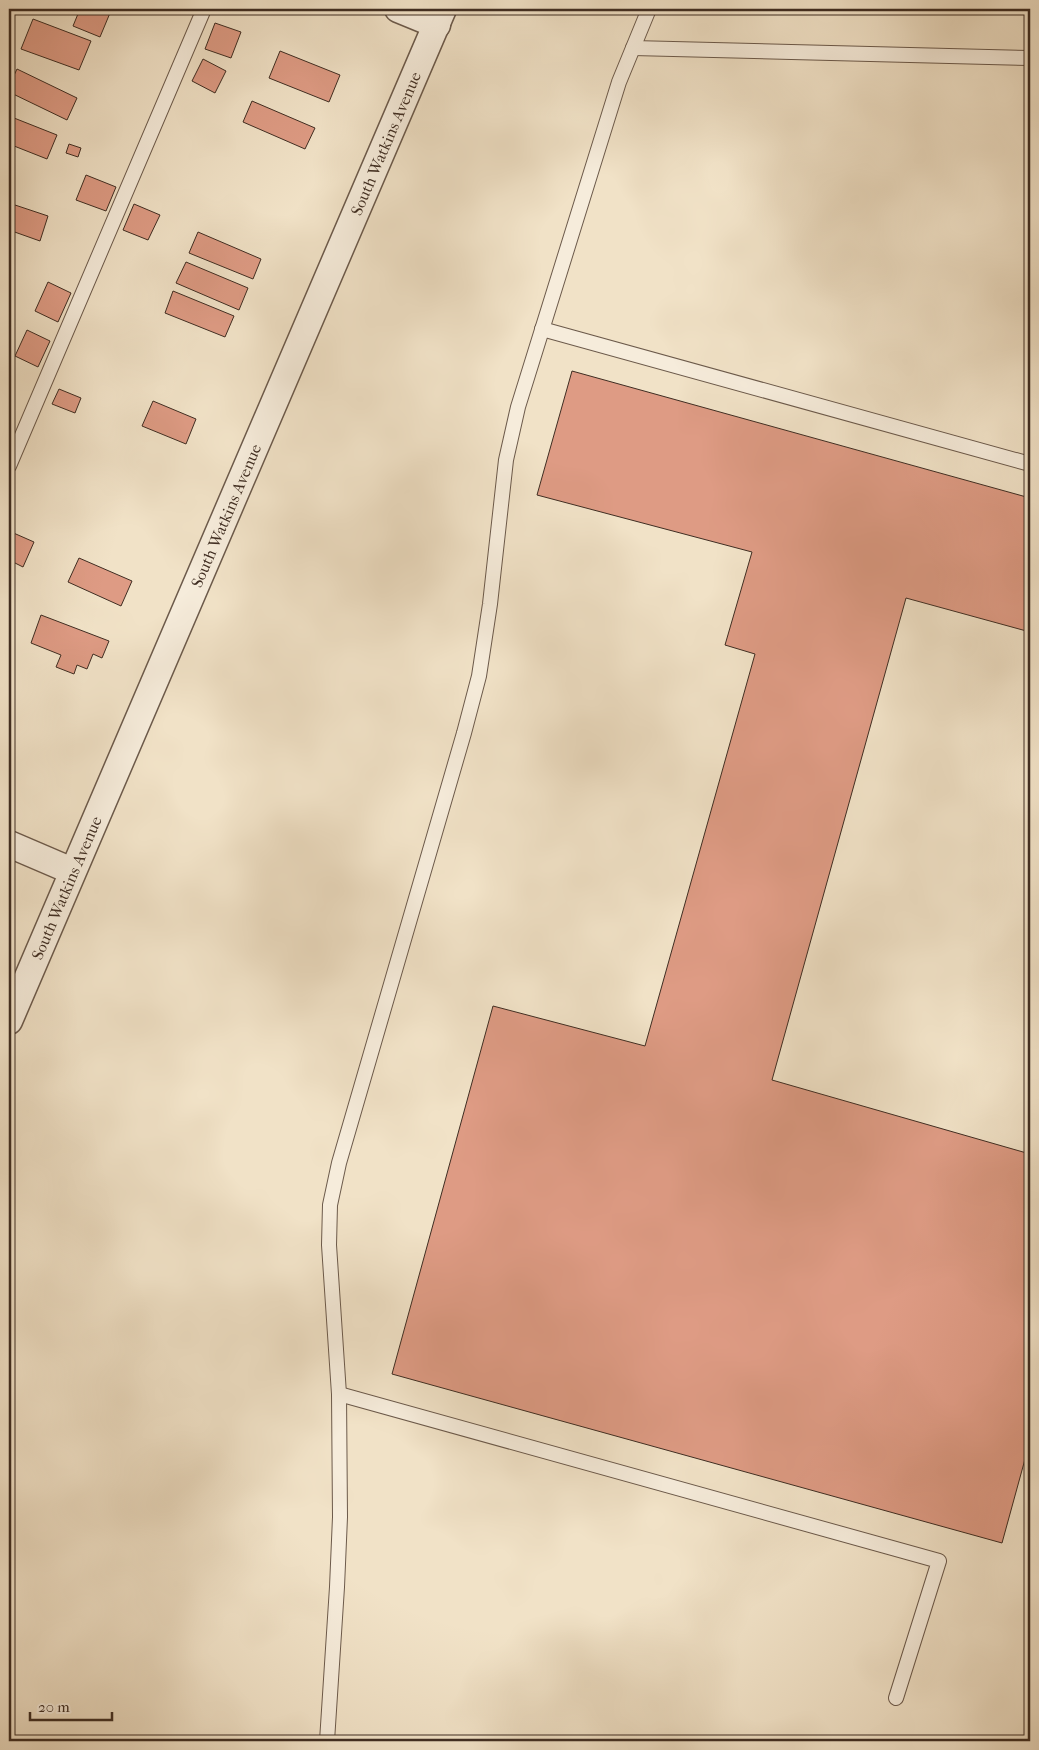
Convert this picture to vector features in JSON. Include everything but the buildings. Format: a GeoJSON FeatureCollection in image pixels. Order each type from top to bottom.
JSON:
{"type":"FeatureCollection","features":[{"type":"Feature","properties":{"kind":"street"},"geometry":{"type":"LineString","coordinates":[[398,9],[440,17]]}},
{"type":"Feature","properties":{"kind":"street","name":"South Watkins Avenue"},"geometry":{"type":"LineString","coordinates":[[9,1022],[72,871],[440,17]]}},
{"type":"Feature","properties":{"kind":"street"},"geometry":{"type":"LineString","coordinates":[[9,844],[72,871]]}},
{"type":"Feature","properties":{"kind":"lane"},"geometry":{"type":"LineString","coordinates":[[9,466],[204,9]]}},
{"type":"Feature","properties":{"kind":"lane"},"geometry":{"type":"LineString","coordinates":[[327,1741],[338,1587],[340,1517],[338,1394],[328,1245],[330,1205],[338,1163],[479,676],[490,604],[506,460],[518,407],[619,82],[649,9]]}},
{"type":"Feature","properties":{"kind":"lane"},"geometry":{"type":"LineString","coordinates":[[633,48],[1030,58]]}},
{"type":"Feature","properties":{"kind":"lane"},"geometry":{"type":"LineString","coordinates":[[542,329],[1030,464]]}},
{"type":"Feature","properties":{"kind":"lane"},"geometry":{"type":"LineString","coordinates":[[338,1394],[939,1561],[896,1698]]}}]}
